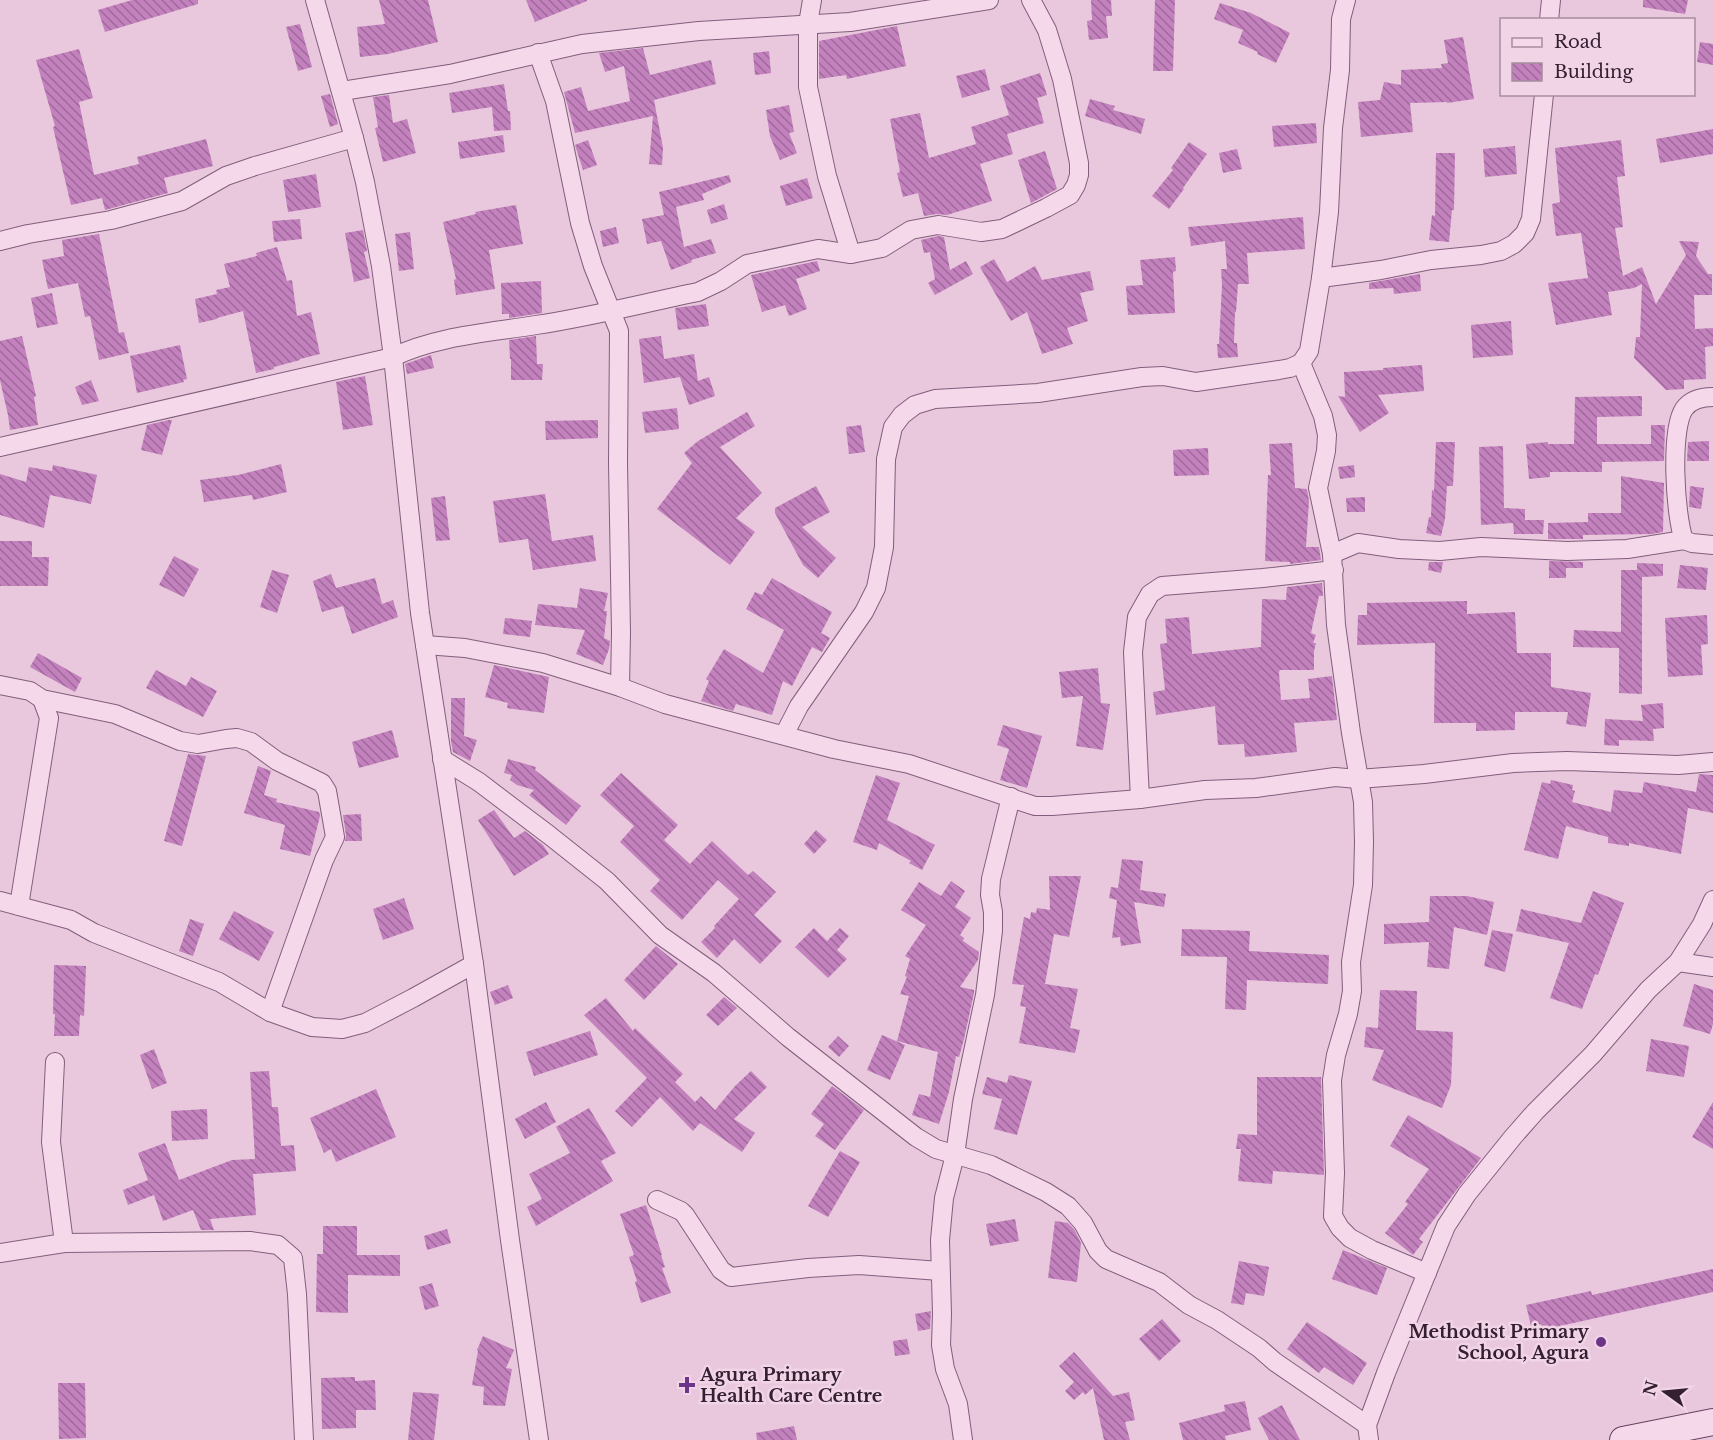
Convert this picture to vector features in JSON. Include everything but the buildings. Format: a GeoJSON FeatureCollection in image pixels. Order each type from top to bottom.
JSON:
{"type":"FeatureCollection","features":[{"type":"Feature","properties":{"kind":"street"},"geometry":{"type":"LineString","coordinates":[[315,0],[342,91],[365,182],[381,266],[420,613],[474,964],[539,1440]]}},
{"type":"Feature","properties":{"kind":"street"},"geometry":{"type":"LineString","coordinates":[[812,0],[808,24],[808,87],[827,176],[851,254]]}},
{"type":"Feature","properties":{"kind":"street"},"geometry":{"type":"LineString","coordinates":[[342,91],[450,74],[538,52],[582,44],[699,31],[850,22],[989,0]]}},
{"type":"Feature","properties":{"kind":"street"},"geometry":{"type":"LineString","coordinates":[[0,447],[393,357],[411,348],[433,342],[537,325],[698,292],[721,281],[747,264],[818,249],[851,254],[882,249],[911,230],[938,225],[981,231],[1002,229],[1070,195],[1079,175],[1079,163],[1062,79],[1047,30],[1031,0]]}},
{"type":"Feature","properties":{"kind":"street"},"geometry":{"type":"LineString","coordinates":[[783,735],[799,706],[864,612],[876,588],[884,547],[888,445],[893,427],[902,415],[915,405],[935,399],[1038,393],[1142,376],[1163,376],[1196,382],[1290,368],[1301,363],[1309,351],[1321,278],[1329,212],[1333,128],[1340,70],[1341,19],[1346,0]]}},
{"type":"Feature","properties":{"kind":"street"},"geometry":{"type":"LineString","coordinates":[[1549,18],[1551,0]]}},
{"type":"Feature","properties":{"kind":"street"},"geometry":{"type":"LineString","coordinates":[[538,52],[555,101],[580,223],[593,266],[620,331],[618,475],[620,687]]}},
{"type":"Feature","properties":{"kind":"street"},"geometry":{"type":"LineString","coordinates":[[1321,278],[1431,260],[1481,255],[1514,244],[1525,233],[1531,219],[1544,96]]}},
{"type":"Feature","properties":{"kind":"street"},"geometry":{"type":"LineString","coordinates":[[0,241],[111,220],[182,201],[226,176],[354,138]]}},
{"type":"Feature","properties":{"kind":"street"},"geometry":{"type":"LineString","coordinates":[[1301,363],[1323,416],[1327,435],[1318,488],[1333,562],[1336,625],[1363,802],[1363,885],[1351,962],[1352,991],[1332,1080],[1335,1173],[1332,1216],[1350,1238],[1372,1250],[1427,1273]]}},
{"type":"Feature","properties":{"kind":"street"},"geometry":{"type":"LineString","coordinates":[[1684,540],[1680,531],[1675,492],[1678,423],[1683,410],[1690,402],[1702,397],[1713,397]]}},
{"type":"Feature","properties":{"kind":"street"},"geometry":{"type":"LineString","coordinates":[[1140,799],[1133,652],[1137,617],[1149,594],[1162,586],[1263,578],[1333,562],[1358,543],[1400,549],[1440,551],[1481,547],[1567,551],[1627,549],[1684,540],[1713,545]]}},
{"type":"Feature","properties":{"kind":"street"},"geometry":{"type":"LineString","coordinates":[[425,645],[465,648],[543,663],[665,704],[834,749],[909,764],[1035,806],[1140,799],[1205,790],[1256,788],[1335,777],[1358,779],[1424,774],[1513,763],[1567,761],[1678,765],[1713,762]]}},
{"type":"Feature","properties":{"kind":"street"},"geometry":{"type":"LineString","coordinates":[[0,686],[30,691],[42,699],[115,714],[180,741],[198,744],[237,738],[251,742],[277,761],[322,783],[327,791],[335,837],[324,860],[270,1012]]}},
{"type":"Feature","properties":{"kind":"street"},"geometry":{"type":"LineString","coordinates":[[19,906],[49,718],[42,699]]}},
{"type":"Feature","properties":{"kind":"street"},"geometry":{"type":"LineString","coordinates":[[442,759],[479,782],[607,881],[660,935],[714,973],[788,1037],[907,1130],[936,1149],[991,1165],[1046,1192],[1068,1206],[1083,1223],[1098,1251],[1106,1259],[1159,1282],[1189,1305],[1217,1320],[1258,1348],[1368,1433],[1386,1373],[1446,1226],[1467,1194],[1513,1137],[1593,1054],[1648,990],[1678,962],[1702,924],[1713,900]]}},
{"type":"Feature","properties":{"kind":"street"},"geometry":{"type":"LineString","coordinates":[[963,1440],[958,1404],[945,1369],[941,1345],[940,1240],[944,1198],[955,1155],[963,1099],[985,995],[993,931],[991,879],[1011,797]]}},
{"type":"Feature","properties":{"kind":"street"},"geometry":{"type":"LineString","coordinates":[[0,901],[71,920],[94,933],[219,982],[270,1012],[312,1027],[342,1029],[365,1023],[474,964]]}},
{"type":"Feature","properties":{"kind":"street"},"geometry":{"type":"LineString","coordinates":[[1678,962],[1713,967]]}},
{"type":"Feature","properties":{"kind":"street"},"geometry":{"type":"LineString","coordinates":[[55,1062],[51,1142],[64,1243]]}},
{"type":"Feature","properties":{"kind":"street"},"geometry":{"type":"LineString","coordinates":[[657,1200],[685,1215],[721,1270],[731,1277],[859,1265],[940,1271]]}},
{"type":"Feature","properties":{"kind":"street"},"geometry":{"type":"LineString","coordinates":[[0,1253],[64,1243],[250,1241],[278,1245],[293,1258],[297,1294],[304,1440]]}},
{"type":"Feature","properties":{"kind":"street"},"geometry":{"type":"LineString","coordinates":[[1623,1440],[1713,1422]]}},
{"type":"Feature","properties":{"kind":"place","name":"Methodist Primary School, Agura"},"geometry":{"type":"Point","coordinates":[1601,1342]}},
{"type":"Feature","properties":{"kind":"place","name":"Agura Primary Health Care Centre"},"geometry":{"type":"Point","coordinates":[687,1385]}}]}
